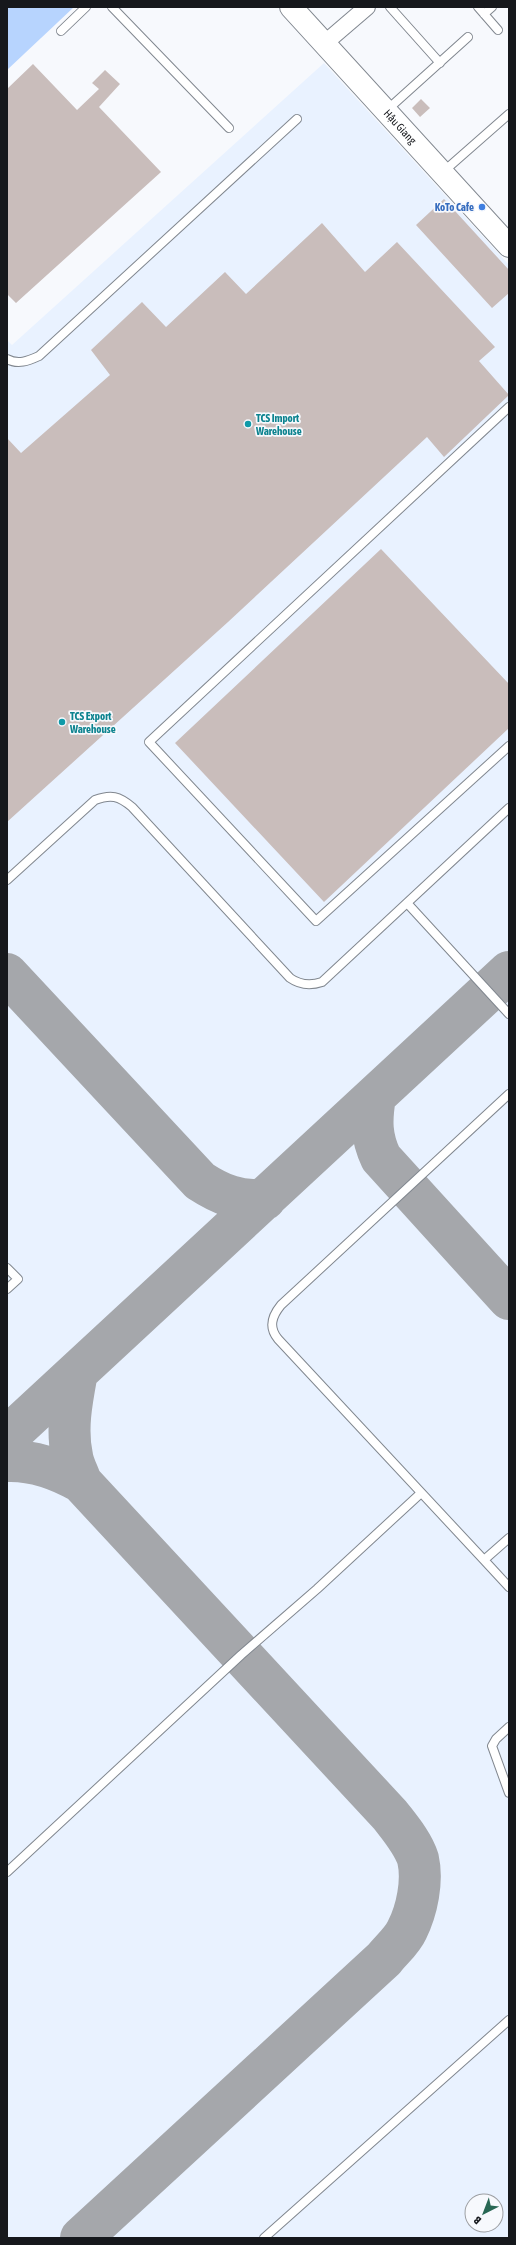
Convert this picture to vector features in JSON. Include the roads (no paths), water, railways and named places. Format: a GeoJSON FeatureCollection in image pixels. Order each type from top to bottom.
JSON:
{"type":"FeatureCollection","features":[{"type":"Feature","properties":{"kind":"street","name":"Hậu Giang"},"geometry":{"type":"LineString","coordinates":[[292,7],[509,246]]}},
{"type":"Feature","properties":{"kind":"street"},"geometry":{"type":"LineString","coordinates":[[324,43],[367,7]]}},
{"type":"Feature","properties":{"kind":"lane"},"geometry":{"type":"LineString","coordinates":[[61,31],[86,7]]}},
{"type":"Feature","properties":{"kind":"lane"},"geometry":{"type":"LineString","coordinates":[[112,7],[229,128]]}},
{"type":"Feature","properties":{"kind":"lane"},"geometry":{"type":"LineString","coordinates":[[390,7],[440,63]]}},
{"type":"Feature","properties":{"kind":"lane"},"geometry":{"type":"LineString","coordinates":[[478,7],[498,30]]}},
{"type":"Feature","properties":{"kind":"lane"},"geometry":{"type":"LineString","coordinates":[[484,14],[492,7]]}},
{"type":"Feature","properties":{"kind":"lane"},"geometry":{"type":"LineString","coordinates":[[386,111],[468,37]]}},
{"type":"Feature","properties":{"kind":"lane"},"geometry":{"type":"LineString","coordinates":[[442,172],[509,114]]}},
{"type":"Feature","properties":{"kind":"lane"},"geometry":{"type":"LineString","coordinates":[[7,359],[12,362],[26,362],[39,356],[297,119]]}},
{"type":"Feature","properties":{"kind":"lane"},"geometry":{"type":"LineString","coordinates":[[509,407],[149,742],[316,921],[509,746]]}},
{"type":"Feature","properties":{"kind":"lane"},"geometry":{"type":"LineString","coordinates":[[7,880],[88,805],[95,800],[109,795],[116,796],[132,807],[290,978],[301,984],[315,984],[322,982],[509,808]]}},
{"type":"Feature","properties":{"kind":"lane"},"geometry":{"type":"LineString","coordinates":[[407,904],[509,1014]]}},
{"type":"Feature","properties":{"kind":"lane"},"geometry":{"type":"LineString","coordinates":[[509,1094],[281,1305],[273,1318],[273,1329],[278,1339],[509,1587]]}},
{"type":"Feature","properties":{"kind":"lane"},"geometry":{"type":"LineString","coordinates":[[7,1268],[18,1279],[7,1289]]}},
{"type":"Feature","properties":{"kind":"lane"},"geometry":{"type":"LineString","coordinates":[[7,1872],[241,1655],[317,1589],[421,1493]]}},
{"type":"Feature","properties":{"kind":"lane"},"geometry":{"type":"LineString","coordinates":[[484,1560],[509,1538]]}},
{"type":"Feature","properties":{"kind":"lane"},"geometry":{"type":"LineString","coordinates":[[509,1727],[496,1739],[492,1746],[509,1793]]}},
{"type":"Feature","properties":{"kind":"lane"},"geometry":{"type":"LineString","coordinates":[[264,2238],[509,2020]]}},
{"type":"Feature","properties":{"kind":"place","name":"KoTo Cafe"},"geometry":{"type":"Point","coordinates":[482,207]}},
{"type":"Feature","properties":{"kind":"place","name":"TCS Import Warehouse"},"geometry":{"type":"Point","coordinates":[248,424]}},
{"type":"Feature","properties":{"kind":"place","name":"TCS Export Warehouse"},"geometry":{"type":"Point","coordinates":[62,722]}}]}
